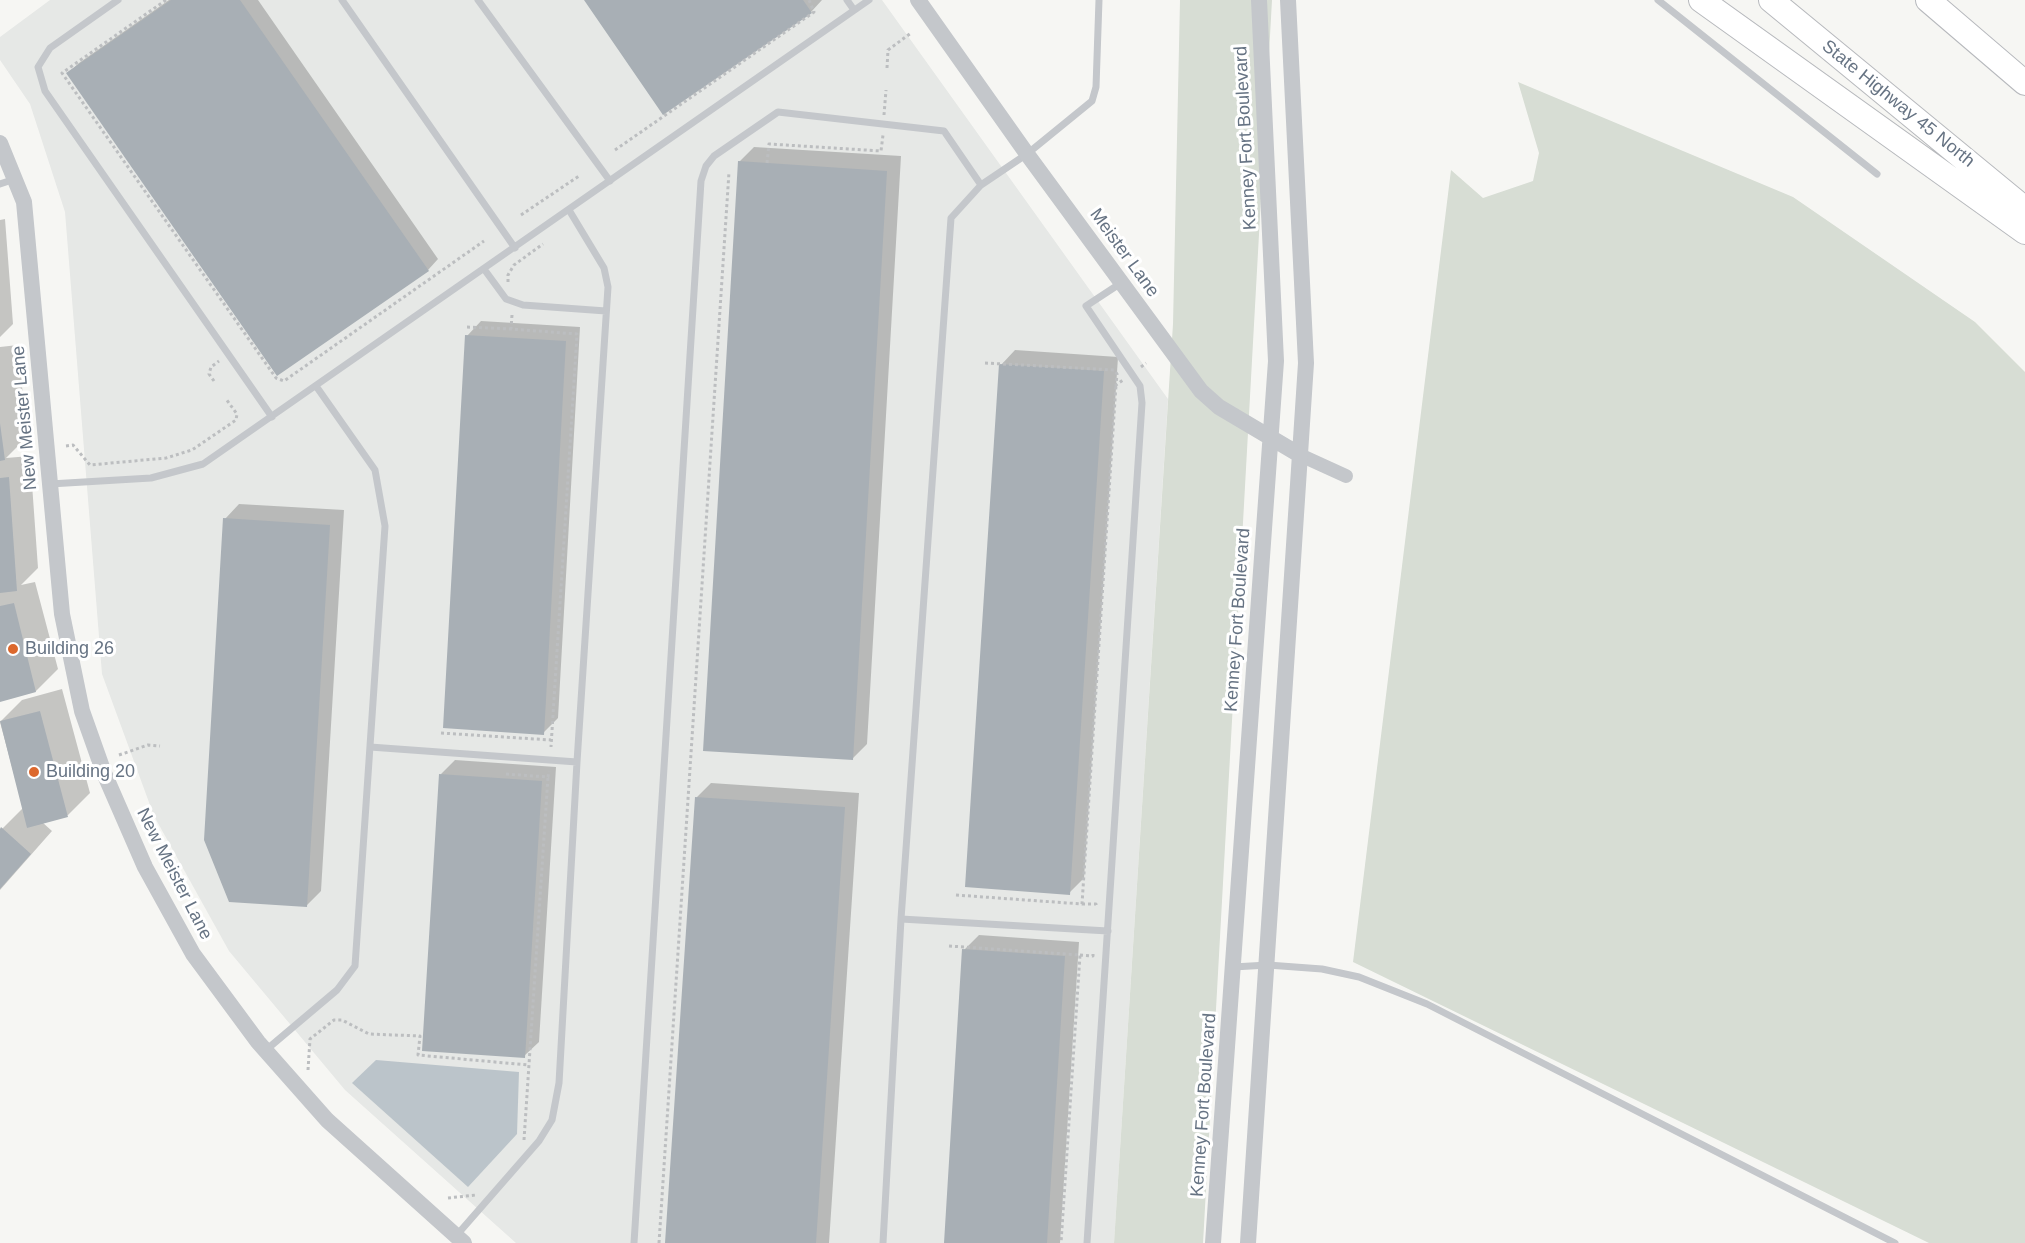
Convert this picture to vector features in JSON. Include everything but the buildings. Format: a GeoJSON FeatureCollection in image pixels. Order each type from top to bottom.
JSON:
{"type":"FeatureCollection","features":[{"type":"Feature","properties":{"kind":"highway"},"geometry":{"type":"LineString","coordinates":[[1701,0],[2025,232]]}},
{"type":"Feature","properties":{"kind":"highway","name":"State Highway 45 North"},"geometry":{"type":"LineString","coordinates":[[1771,0],[2025,209]]}},
{"type":"Feature","properties":{"kind":"highway"},"geometry":{"type":"LineString","coordinates":[[1928,0],[2025,83]]}},
{"type":"Feature","properties":{"kind":"street","name":"Meister Lane"},"geometry":{"type":"LineString","coordinates":[[918,0],[1027,154],[1201,391],[1219,407],[1270,438],[1300,455],[1347,476]]}},
{"type":"Feature","properties":{"kind":"street","name":"Kenney Fort Boulevard"},"geometry":{"type":"LineString","coordinates":[[1213,1243],[1276,361],[1259,0]]}},
{"type":"Feature","properties":{"kind":"street"},"geometry":{"type":"LineString","coordinates":[[1248,1243],[1306,363],[1288,0]]}},
{"type":"Feature","properties":{"kind":"street","name":"New Meister Lane"},"geometry":{"type":"LineString","coordinates":[[0,143],[24,202],[31,258],[62,614],[82,711],[104,773],[145,867],[193,954],[265,1050],[327,1120],[456,1241]]}},
{"type":"Feature","properties":{"kind":"lane"},"geometry":{"type":"LineString","coordinates":[[117,0],[50,48],[38,67],[45,91],[272,417]]}},
{"type":"Feature","properties":{"kind":"lane"},"geometry":{"type":"LineString","coordinates":[[342,0],[515,248]]}},
{"type":"Feature","properties":{"kind":"lane"},"geometry":{"type":"LineString","coordinates":[[478,0],[610,181]]}},
{"type":"Feature","properties":{"kind":"lane"},"geometry":{"type":"LineString","coordinates":[[847,0],[854,10]]}},
{"type":"Feature","properties":{"kind":"lane"},"geometry":{"type":"LineString","coordinates":[[50,484],[151,478],[203,464],[868,0]]}},
{"type":"Feature","properties":{"kind":"lane"},"geometry":{"type":"LineString","coordinates":[[883,1243],[901,919],[951,218],[981,185],[1027,154],[1092,101],[1096,87],[1100,0]]}},
{"type":"Feature","properties":{"kind":"lane"},"geometry":{"type":"LineString","coordinates":[[1658,0],[1877,174]]}},
{"type":"Feature","properties":{"kind":"lane"},"geometry":{"type":"LineString","coordinates":[[634,1243],[701,181],[706,166],[714,156],[778,112],[944,131],[981,185]]}},
{"type":"Feature","properties":{"kind":"lane"},"geometry":{"type":"LineString","coordinates":[[0,184],[16,179]]}},
{"type":"Feature","properties":{"kind":"lane"},"geometry":{"type":"LineString","coordinates":[[456,1241],[539,1141],[552,1120],[559,1083],[608,287],[604,268],[569,210]]}},
{"type":"Feature","properties":{"kind":"lane"},"geometry":{"type":"LineString","coordinates":[[484,269],[506,299],[523,305],[606,311]]}},
{"type":"Feature","properties":{"kind":"lane"},"geometry":{"type":"LineString","coordinates":[[1087,1243],[1142,403],[1140,386],[1086,306],[1121,283]]}},
{"type":"Feature","properties":{"kind":"lane"},"geometry":{"type":"LineString","coordinates":[[265,1050],[337,990],[356,966],[386,526],[375,470],[316,387]]}},
{"type":"Feature","properties":{"kind":"lane"},"geometry":{"type":"LineString","coordinates":[[370,747],[577,762]]}},
{"type":"Feature","properties":{"kind":"lane"},"geometry":{"type":"LineString","coordinates":[[901,919],[1107,931]]}},
{"type":"Feature","properties":{"kind":"lane"},"geometry":{"type":"LineString","coordinates":[[1233,967],[1268,965],[1322,969],[1359,977],[1427,1004],[1895,1243]]}},
{"type":"Feature","properties":{"kind":"path"},"geometry":{"type":"LineString","coordinates":[[166,0],[62,73],[276,378],[284,381],[484,241]]}},
{"type":"Feature","properties":{"kind":"path"},"geometry":{"type":"LineString","coordinates":[[615,150],[814,12],[809,0]]}},
{"type":"Feature","properties":{"kind":"path"},"geometry":{"type":"LineString","coordinates":[[887,68],[888,50],[911,33]]}},
{"type":"Feature","properties":{"kind":"path"},"geometry":{"type":"LineString","coordinates":[[884,115],[886,90]]}},
{"type":"Feature","properties":{"kind":"path"},"geometry":{"type":"LineString","coordinates":[[767,163],[769,144],[881,151],[883,135]]}},
{"type":"Feature","properties":{"kind":"path"},"geometry":{"type":"LineString","coordinates":[[659,1243],[729,172]]}},
{"type":"Feature","properties":{"kind":"path"},"geometry":{"type":"LineString","coordinates":[[521,215],[579,176]]}},
{"type":"Feature","properties":{"kind":"path"},"geometry":{"type":"LineString","coordinates":[[509,285],[510,269],[543,244]]}},
{"type":"Feature","properties":{"kind":"path"},"geometry":{"type":"LineString","coordinates":[[511,329],[512,315]]}},
{"type":"Feature","properties":{"kind":"path"},"geometry":{"type":"LineString","coordinates":[[467,327],[578,334],[551,747]]}},
{"type":"Feature","properties":{"kind":"path"},"geometry":{"type":"LineString","coordinates":[[214,381],[209,374],[211,367],[219,361]]}},
{"type":"Feature","properties":{"kind":"path"},"geometry":{"type":"LineString","coordinates":[[986,363],[1114,370],[1117,374],[1082,904]]}},
{"type":"Feature","properties":{"kind":"path"},"geometry":{"type":"LineString","coordinates":[[1141,368],[1146,363]]}},
{"type":"Feature","properties":{"kind":"path"},"geometry":{"type":"LineString","coordinates":[[1116,385],[1123,380]]}},
{"type":"Feature","properties":{"kind":"path"},"geometry":{"type":"LineString","coordinates":[[66,446],[73,446],[90,465],[166,459],[192,450],[236,420],[237,414],[226,399]]}},
{"type":"Feature","properties":{"kind":"path"},"geometry":{"type":"LineString","coordinates":[[441,733],[551,740]]}},
{"type":"Feature","properties":{"kind":"path"},"geometry":{"type":"LineString","coordinates":[[119,755],[148,745],[160,746]]}},
{"type":"Feature","properties":{"kind":"path"},"geometry":{"type":"LineString","coordinates":[[518,1147],[525,1139],[528,1065],[549,771]]}},
{"type":"Feature","properties":{"kind":"path"},"geometry":{"type":"LineString","coordinates":[[506,774],[548,777]]}},
{"type":"Feature","properties":{"kind":"path"},"geometry":{"type":"LineString","coordinates":[[956,895],[1096,904],[1096,911]]}},
{"type":"Feature","properties":{"kind":"path"},"geometry":{"type":"LineString","coordinates":[[949,946],[1080,956],[1093,956],[1094,950]]}},
{"type":"Feature","properties":{"kind":"path"},"geometry":{"type":"LineString","coordinates":[[1061,1243],[1080,956]]}},
{"type":"Feature","properties":{"kind":"path"},"geometry":{"type":"LineString","coordinates":[[308,1070],[310,1039],[334,1020],[342,1020],[369,1034],[420,1036],[418,1055],[528,1065]]}},
{"type":"Feature","properties":{"kind":"path"},"geometry":{"type":"LineString","coordinates":[[448,1198],[476,1195],[483,1187]]}},
{"type":"Feature","properties":{"kind":"shaded area"},"geometry":{"type":"Polygon","coordinates":[[[50,0],[882,0],[1168,399],[1114,1243],[516,1243],[345,1090],[229,951],[154,816],[102,674],[65,212],[30,104],[0,60],[0,37],[50,0]]]}},
{"type":"Feature","properties":{"kind":"shaded area"},"geometry":{"type":"Polygon","coordinates":[[[1180,0],[1272,0],[1203,1243],[1114,1243],[1173,324],[1180,0]]]}},
{"type":"Feature","properties":{"kind":"shaded area"},"geometry":{"type":"Polygon","coordinates":[[[1518,82],[1793,197],[1975,322],[2025,372],[2025,1243],[1929,1243],[1353,962],[1451,170],[1483,198],[1533,181],[1539,153],[1518,82]]]}},
{"type":"Feature","properties":{"kind":"shaded area"},"geometry":{"type":"Polygon","coordinates":[[[376,1060],[519,1072],[517,1134],[468,1187],[352,1083],[376,1060]]]}},
{"type":"Feature","properties":{"kind":"place","name":"Building 26"},"geometry":{"type":"Point","coordinates":[13,649]}},
{"type":"Feature","properties":{"kind":"place","name":"Building 20"},"geometry":{"type":"Point","coordinates":[34,772]}}]}
